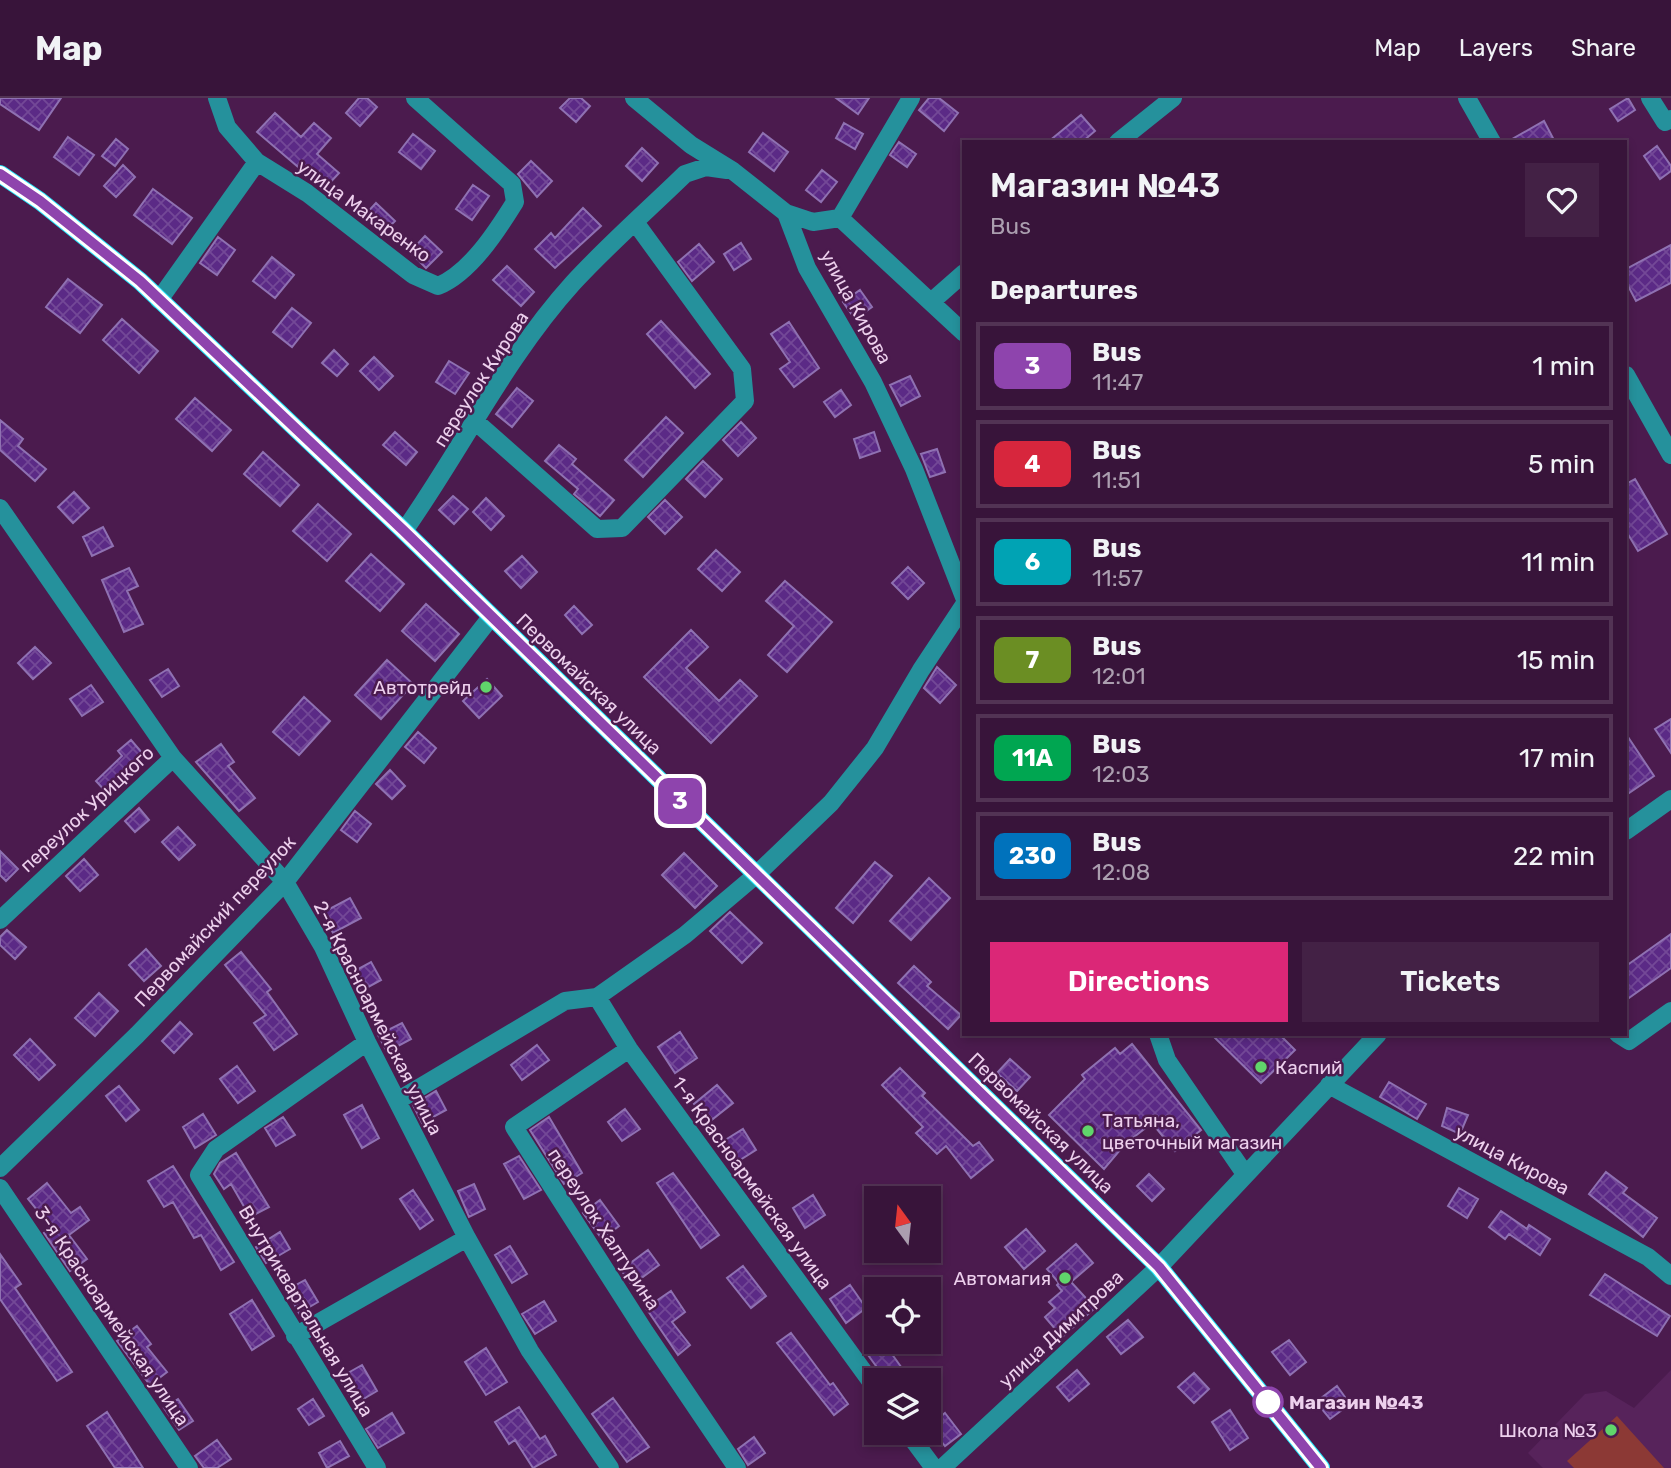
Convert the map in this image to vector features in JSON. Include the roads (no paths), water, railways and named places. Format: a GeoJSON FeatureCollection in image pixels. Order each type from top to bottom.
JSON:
{"type":"FeatureCollection","features":[{"type":"Feature","properties":{"kind":"main road","name":"Первомайская улица"},"geometry":{"type":"LineString","coordinates":[[0,174],[140,281],[404,531],[1159,1267],[1321,1468]]}},
{"type":"Feature","properties":{"kind":"street","name":"улица Макаренко"},"geometry":{"type":"LineString","coordinates":[[217,98],[227,127],[257,162],[307,194],[413,275],[438,286],[455,279],[503,221],[515,202],[512,184],[415,98]]}},
{"type":"Feature","properties":{"kind":"street"},"geometry":{"type":"LineString","coordinates":[[634,98],[691,145],[733,171],[786,213],[813,222],[840,218]]}},
{"type":"Feature","properties":{"kind":"street"},"geometry":{"type":"LineString","coordinates":[[840,218],[911,98]]}},
{"type":"Feature","properties":{"kind":"street"},"geometry":{"type":"LineString","coordinates":[[1120,140],[1173,98]]}},
{"type":"Feature","properties":{"kind":"street"},"geometry":{"type":"LineString","coordinates":[[1467,98],[1491,140]]}},
{"type":"Feature","properties":{"kind":"street"},"geometry":{"type":"LineString","coordinates":[[1650,98],[1665,122],[1671,119]]}},
{"type":"Feature","properties":{"kind":"street"},"geometry":{"type":"LineString","coordinates":[[159,300],[257,162]]}},
{"type":"Feature","properties":{"kind":"street","name":"переулок Кирова"},"geometry":{"type":"LineString","coordinates":[[404,531],[516,356],[572,284],[685,174],[706,167],[733,171]]}},
{"type":"Feature","properties":{"kind":"street","name":"улица Кирова"},"geometry":{"type":"LineString","coordinates":[[786,213],[807,268],[873,382],[914,470],[962,592]]}},
{"type":"Feature","properties":{"kind":"street"},"geometry":{"type":"LineString","coordinates":[[840,218],[962,331]]}},
{"type":"Feature","properties":{"kind":"street"},"geometry":{"type":"LineString","coordinates":[[476,422],[597,529],[622,528],[745,401],[742,369],[635,222]]}},
{"type":"Feature","properties":{"kind":"street"},"geometry":{"type":"LineString","coordinates":[[932,302],[962,275]]}},
{"type":"Feature","properties":{"kind":"street"},"geometry":{"type":"LineString","coordinates":[[1627,377],[1671,455]]}},
{"type":"Feature","properties":{"kind":"street","name":"2-я Красноармейская улица"},"geometry":{"type":"LineString","coordinates":[[0,508],[173,758],[285,882],[323,947],[367,1042],[467,1238],[530,1351],[610,1468]]}},
{"type":"Feature","properties":{"kind":"street"},"geometry":{"type":"LineString","coordinates":[[397,1101],[565,1001],[597,997],[685,935],[756,875],[831,803],[874,748],[920,670],[962,608]]}},
{"type":"Feature","properties":{"kind":"street","name":"Первомайский переулок"},"geometry":{"type":"LineString","coordinates":[[0,1168],[137,1035],[285,882],[491,617]]}},
{"type":"Feature","properties":{"kind":"street","name":"переулок Урицкого"},"geometry":{"type":"LineString","coordinates":[[0,920],[173,758]]}},
{"type":"Feature","properties":{"kind":"street"},"geometry":{"type":"LineString","coordinates":[[1627,830],[1671,799]]}},
{"type":"Feature","properties":{"kind":"street","name":"1-я Красноармейская улица"},"geometry":{"type":"LineString","coordinates":[[597,997],[629,1049],[864,1372]]}},
{"type":"Feature","properties":{"kind":"street"},"geometry":{"type":"LineString","coordinates":[[1621,1036],[1629,1041],[1671,1011]]}},
{"type":"Feature","properties":{"kind":"street"},"geometry":{"type":"LineString","coordinates":[[1158,1036],[1167,1060],[1245,1174]]}},
{"type":"Feature","properties":{"kind":"street","name":"улица Димитрова"},"geometry":{"type":"LineString","coordinates":[[942,1468],[1159,1267],[1376,1036]]}},
{"type":"Feature","properties":{"kind":"street","name":"Внутриквартальная улица"},"geometry":{"type":"LineString","coordinates":[[367,1042],[216,1149],[199,1175],[377,1468]]}},
{"type":"Feature","properties":{"kind":"street","name":"переулок Халтурина"},"geometry":{"type":"LineString","coordinates":[[629,1049],[514,1127],[645,1332],[737,1468]]}},
{"type":"Feature","properties":{"kind":"street","name":"улица Кирова"},"geometry":{"type":"LineString","coordinates":[[1329,1085],[1648,1257],[1671,1276]]}},
{"type":"Feature","properties":{"kind":"street","name":"3-я Красноармейская улица"},"geometry":{"type":"LineString","coordinates":[[0,1188],[189,1468]]}},
{"type":"Feature","properties":{"kind":"street"},"geometry":{"type":"LineString","coordinates":[[295,1336],[467,1238]]}},
{"type":"Feature","properties":{"kind":"street"},"geometry":{"type":"LineString","coordinates":[[917,1445],[934,1468]]}},
{"type":"Feature","properties":{"kind":"place","name":"Автотрейд"},"geometry":{"type":"Point","coordinates":[486,687]}},
{"type":"Feature","properties":{"kind":"place","name":"Каспий"},"geometry":{"type":"Point","coordinates":[1261,1067]}},
{"type":"Feature","properties":{"kind":"place","name":"Татьяна, цветочный магазин"},"geometry":{"type":"Point","coordinates":[1088,1131]}},
{"type":"Feature","properties":{"kind":"place","name":"Автомагия"},"geometry":{"type":"Point","coordinates":[1065,1278]}},
{"type":"Feature","properties":{"kind":"place","name":"Магазин №43"},"geometry":{"type":"Point","coordinates":[1268,1402]}},
{"type":"Feature","properties":{"kind":"place","name":"Школа №3"},"geometry":{"type":"Point","coordinates":[1611,1430]}}]}
